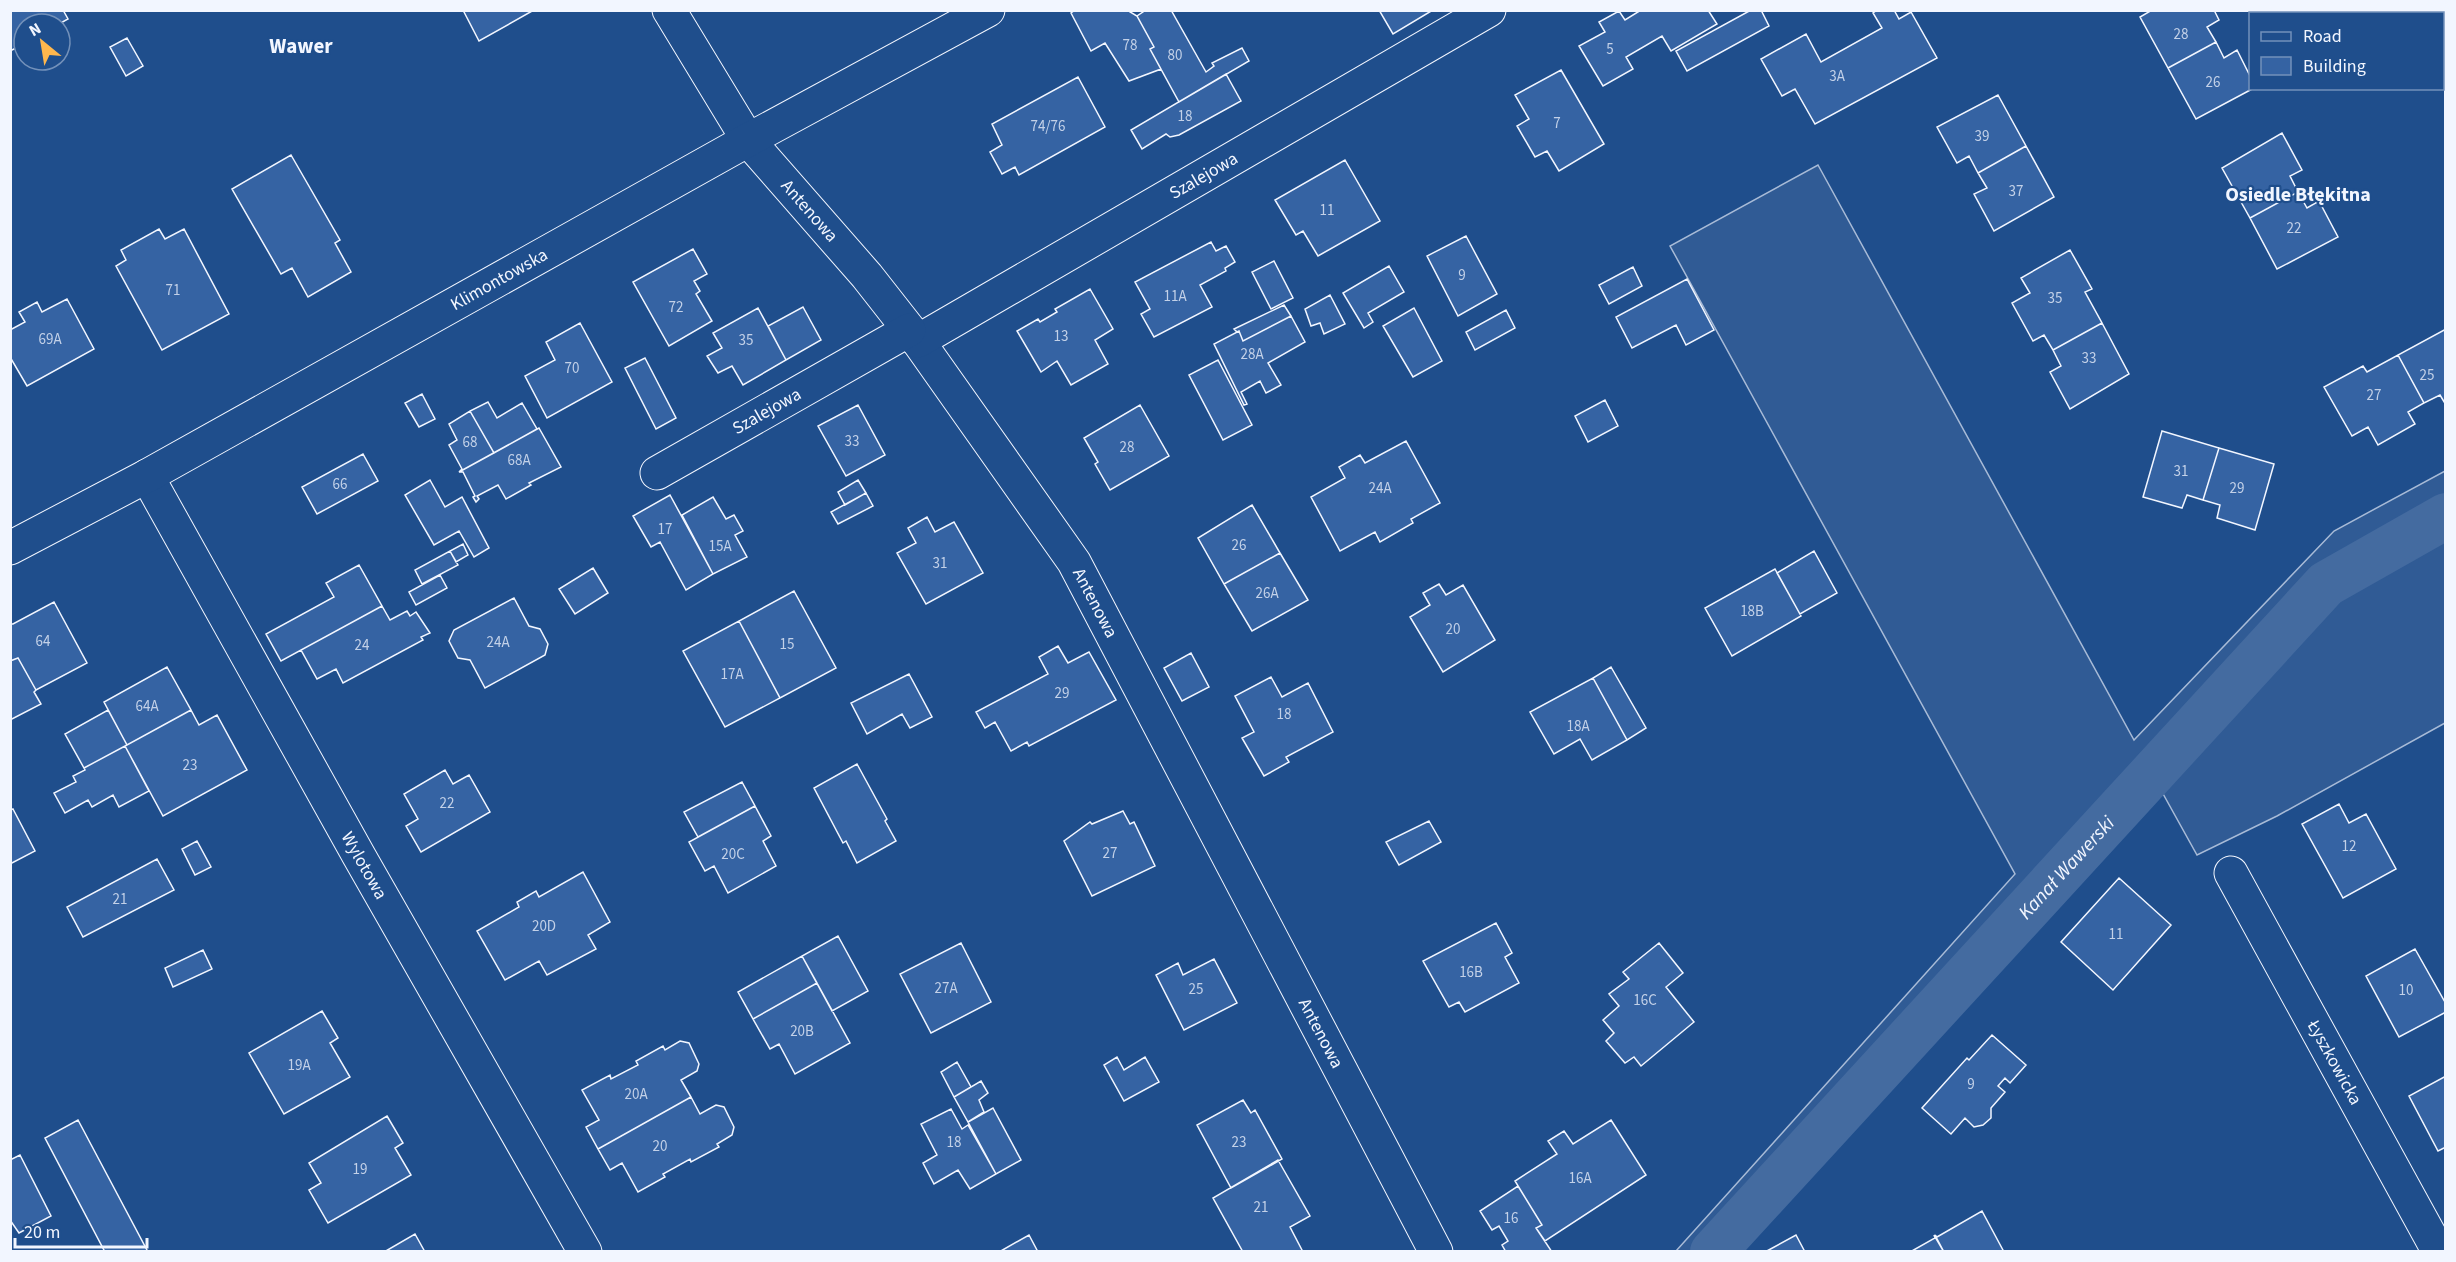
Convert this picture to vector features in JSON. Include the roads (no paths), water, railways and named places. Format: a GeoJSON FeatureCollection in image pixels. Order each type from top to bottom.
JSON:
{"type":"FeatureCollection","features":[{"type":"Feature","properties":{"kind":"street","name":"Antenowa"},"geometry":{"type":"LineString","coordinates":[[669,10],[748,140],[867,276],[913,335],[1080,572],[1436,1251]]}},
{"type":"Feature","properties":{"kind":"street","name":"Klimontowska"},"geometry":{"type":"LineString","coordinates":[[10,548],[147,476],[748,140],[988,10]]}},
{"type":"Feature","properties":{"kind":"street","name":"Szalejowa"},"geometry":{"type":"LineString","coordinates":[[657,473],[913,335],[1490,10]]}},
{"type":"Feature","properties":{"kind":"street","name":"Wylotowa"},"geometry":{"type":"LineString","coordinates":[[147,476],[359,856],[585,1251]]}},
{"type":"Feature","properties":{"kind":"street","name":"Łyszkowicka"},"geometry":{"type":"LineString","coordinates":[[2231,873],[2439,1251]]}},
{"type":"Feature","properties":{"kind":"waterway","name":"Kanał Wawerski"},"geometry":{"type":"LineString","coordinates":[[1713,1252],[2326,584],[2446,516]]}},
{"type":"Feature","properties":{"kind":"district","name":"Wawer"},"geometry":{"type":"Point","coordinates":[301,46]}},
{"type":"Feature","properties":{"kind":"district","name":"Osiedle Błękitna"},"geometry":{"type":"Point","coordinates":[2298,194]}}]}
